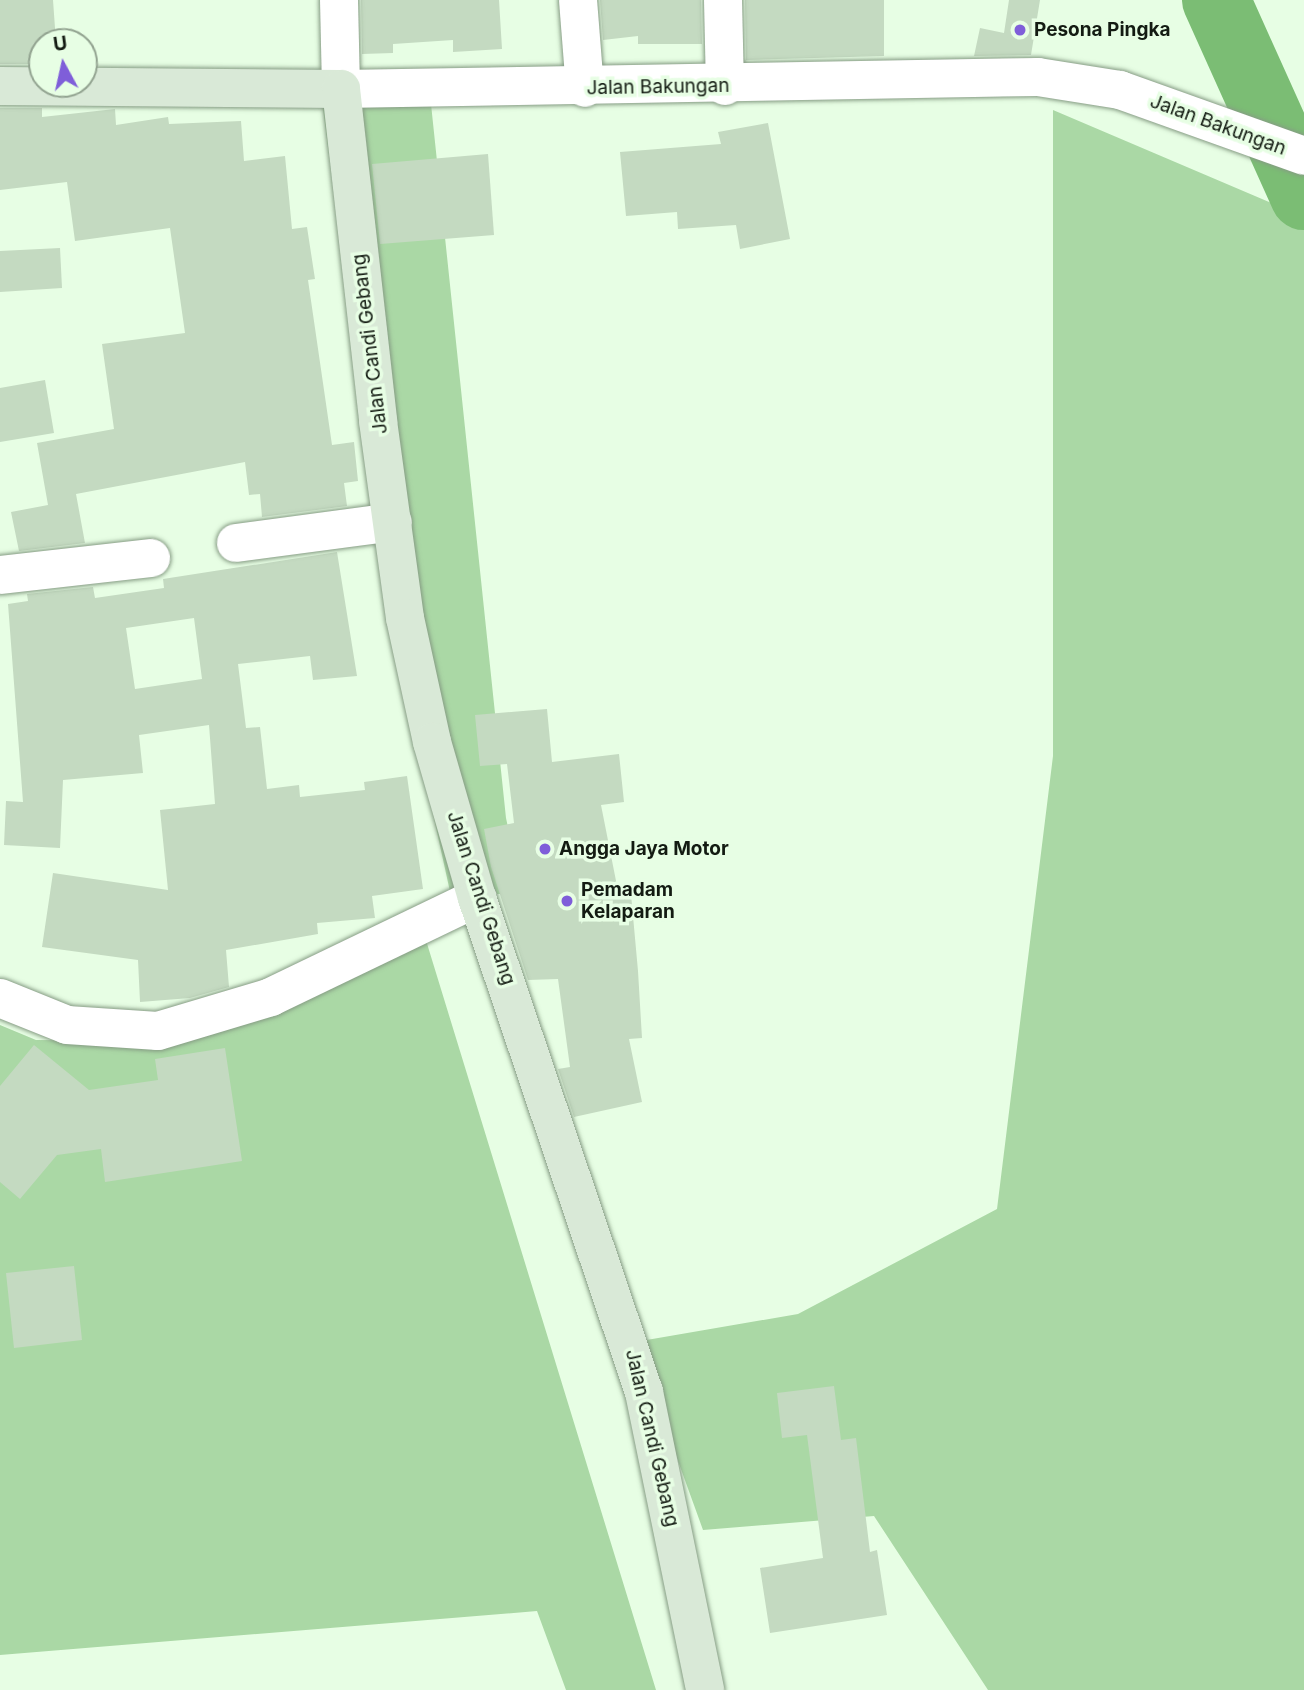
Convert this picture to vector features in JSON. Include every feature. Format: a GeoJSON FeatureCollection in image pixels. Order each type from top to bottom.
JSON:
{"type":"FeatureCollection","features":[{"type":"Feature","properties":{"kind":"main road","name":"Jalan Bakungan"},"geometry":{"type":"LineString","coordinates":[[0,86],[341,89]]}},
{"type":"Feature","properties":{"kind":"main road","name":"Jalan Candi Gebang"},"geometry":{"type":"LineString","coordinates":[[341,89],[393,522],[432,742],[477,898],[644,1392],[705,1690]]}},
{"type":"Feature","properties":{"kind":"street"},"geometry":{"type":"LineString","coordinates":[[339,0],[341,89]]}},
{"type":"Feature","properties":{"kind":"street"},"geometry":{"type":"LineString","coordinates":[[579,0],[585,88]]}},
{"type":"Feature","properties":{"kind":"street"},"geometry":{"type":"LineString","coordinates":[[723,0],[725,86]]}},
{"type":"Feature","properties":{"kind":"street","name":"Jalan Bakungan"},"geometry":{"type":"LineString","coordinates":[[341,89],[725,86],[1038,77],[1120,90],[1226,125],[1304,156]]}},
{"type":"Feature","properties":{"kind":"street"},"geometry":{"type":"LineString","coordinates":[[236,543],[393,522]]}},
{"type":"Feature","properties":{"kind":"street"},"geometry":{"type":"LineString","coordinates":[[0,575],[151,558]]}},
{"type":"Feature","properties":{"kind":"street"},"geometry":{"type":"LineString","coordinates":[[0,998],[67,1026],[159,1031],[271,997],[477,898]]}},
{"type":"Feature","properties":{"kind":"green space"},"geometry":{"type":"Polygon","coordinates":[[[322,101],[431,104],[506,818],[522,893],[451,896],[387,604],[322,101]]]}},
{"type":"Feature","properties":{"kind":"green space"},"geometry":{"type":"Polygon","coordinates":[[[1053,110],[1304,217],[1304,1690],[988,1690],[874,1516],[703,1530],[635,1342],[798,1314],[997,1209],[1053,756],[1053,110]]]}},
{"type":"Feature","properties":{"kind":"green space"},"geometry":{"type":"Polygon","coordinates":[[[425,937],[656,1690],[566,1690],[537,1611],[0,1655],[0,1025],[36,1040],[150,1041],[425,937]]]}},
{"type":"Feature","properties":{"kind":"building"},"geometry":{"type":"Polygon","coordinates":[[[0,0],[53,0],[55,28],[28,28],[28,64],[0,64],[0,0]]]}},
{"type":"Feature","properties":{"kind":"building"},"geometry":{"type":"Polygon","coordinates":[[[361,0],[499,0],[502,49],[453,52],[453,40],[393,44],[393,53],[362,54],[361,0]]]}},
{"type":"Feature","properties":{"kind":"building"},"geometry":{"type":"Polygon","coordinates":[[[600,0],[701,0],[702,44],[638,44],[638,36],[603,40],[600,0]]]}},
{"type":"Feature","properties":{"kind":"building"},"geometry":{"type":"Polygon","coordinates":[[[745,0],[884,0],[884,56],[746,60],[745,0]]]}},
{"type":"Feature","properties":{"kind":"building"},"geometry":{"type":"Polygon","coordinates":[[[1009,0],[1040,0],[1031,55],[974,56],[980,28],[1004,33],[1009,0]]]}},
{"type":"Feature","properties":{"kind":"building"},"geometry":{"type":"Polygon","coordinates":[[[0,108],[42,108],[42,117],[115,109],[116,125],[168,117],[169,124],[241,121],[244,161],[285,156],[292,229],[307,227],[315,279],[308,280],[332,445],[354,442],[358,481],[344,483],[347,506],[262,517],[260,494],[249,495],[245,462],[76,494],[85,543],[19,551],[11,512],[48,505],[37,443],[114,429],[102,344],[185,333],[170,228],[75,241],[67,182],[0,190],[0,108]]]}},
{"type":"Feature","properties":{"kind":"building"},"geometry":{"type":"Polygon","coordinates":[[[768,123],[790,239],[740,249],[736,225],[678,229],[677,212],[626,216],[620,152],[721,144],[718,132],[768,123]]]}},
{"type":"Feature","properties":{"kind":"building"},"geometry":{"type":"Polygon","coordinates":[[[488,154],[494,235],[380,244],[372,164],[488,154]]]}},
{"type":"Feature","properties":{"kind":"building"},"geometry":{"type":"Polygon","coordinates":[[[60,248],[62,288],[0,292],[0,251],[60,248]]]}},
{"type":"Feature","properties":{"kind":"building"},"geometry":{"type":"Polygon","coordinates":[[[45,380],[54,433],[0,442],[0,388],[45,380]]]}},
{"type":"Feature","properties":{"kind":"building"},"geometry":{"type":"Polygon","coordinates":[[[337,552],[357,676],[313,680],[310,656],[238,664],[246,728],[260,727],[267,789],[299,785],[300,797],[365,790],[364,782],[407,776],[423,889],[372,896],[375,918],[317,923],[318,934],[226,950],[229,987],[190,998],[140,1002],[138,960],[42,947],[53,873],[168,890],[160,810],[215,804],[209,725],[139,735],[143,773],[63,780],[60,848],[4,845],[6,801],[23,802],[8,604],[28,601],[27,594],[93,587],[95,598],[164,588],[163,579],[337,552]],[[194,618],[126,628],[135,689],[202,679],[194,618]]]}},
{"type":"Feature","properties":{"kind":"building"},"geometry":{"type":"Polygon","coordinates":[[[547,709],[552,762],[619,754],[624,802],[601,805],[619,896],[631,894],[638,971],[642,1038],[629,1039],[642,1102],[574,1117],[558,1069],[570,1067],[558,979],[528,980],[491,867],[484,829],[514,823],[507,764],[480,766],[475,715],[547,709]]]}},
{"type":"Feature","properties":{"kind":"building"},"geometry":{"type":"Polygon","coordinates":[[[34,1045],[89,1090],[158,1080],[155,1059],[225,1048],[242,1161],[105,1182],[101,1149],[57,1155],[20,1199],[0,1182],[0,1086],[34,1045]]]}},
{"type":"Feature","properties":{"kind":"building"},"geometry":{"type":"Polygon","coordinates":[[[74,1266],[82,1340],[14,1348],[6,1273],[74,1266]]]}},
{"type":"Feature","properties":{"kind":"building"},"geometry":{"type":"Polygon","coordinates":[[[834,1386],[841,1440],[856,1438],[870,1552],[877,1550],[887,1615],[770,1633],[760,1568],[823,1558],[807,1435],[782,1438],[777,1393],[834,1386]]]}},
{"type":"Feature","properties":{"kind":"waterway"},"geometry":{"type":"LineString","coordinates":[[1216,0],[1304,196]]}},
{"type":"Feature","properties":{"kind":"place","name":"Pesona Pingka"},"geometry":{"type":"Point","coordinates":[1020,30]}},
{"type":"Feature","properties":{"kind":"place","name":"Angga Jaya Motor"},"geometry":{"type":"Point","coordinates":[545,849]}},
{"type":"Feature","properties":{"kind":"place","name":"Pemadam Kelaparan"},"geometry":{"type":"Point","coordinates":[567,901]}}]}
